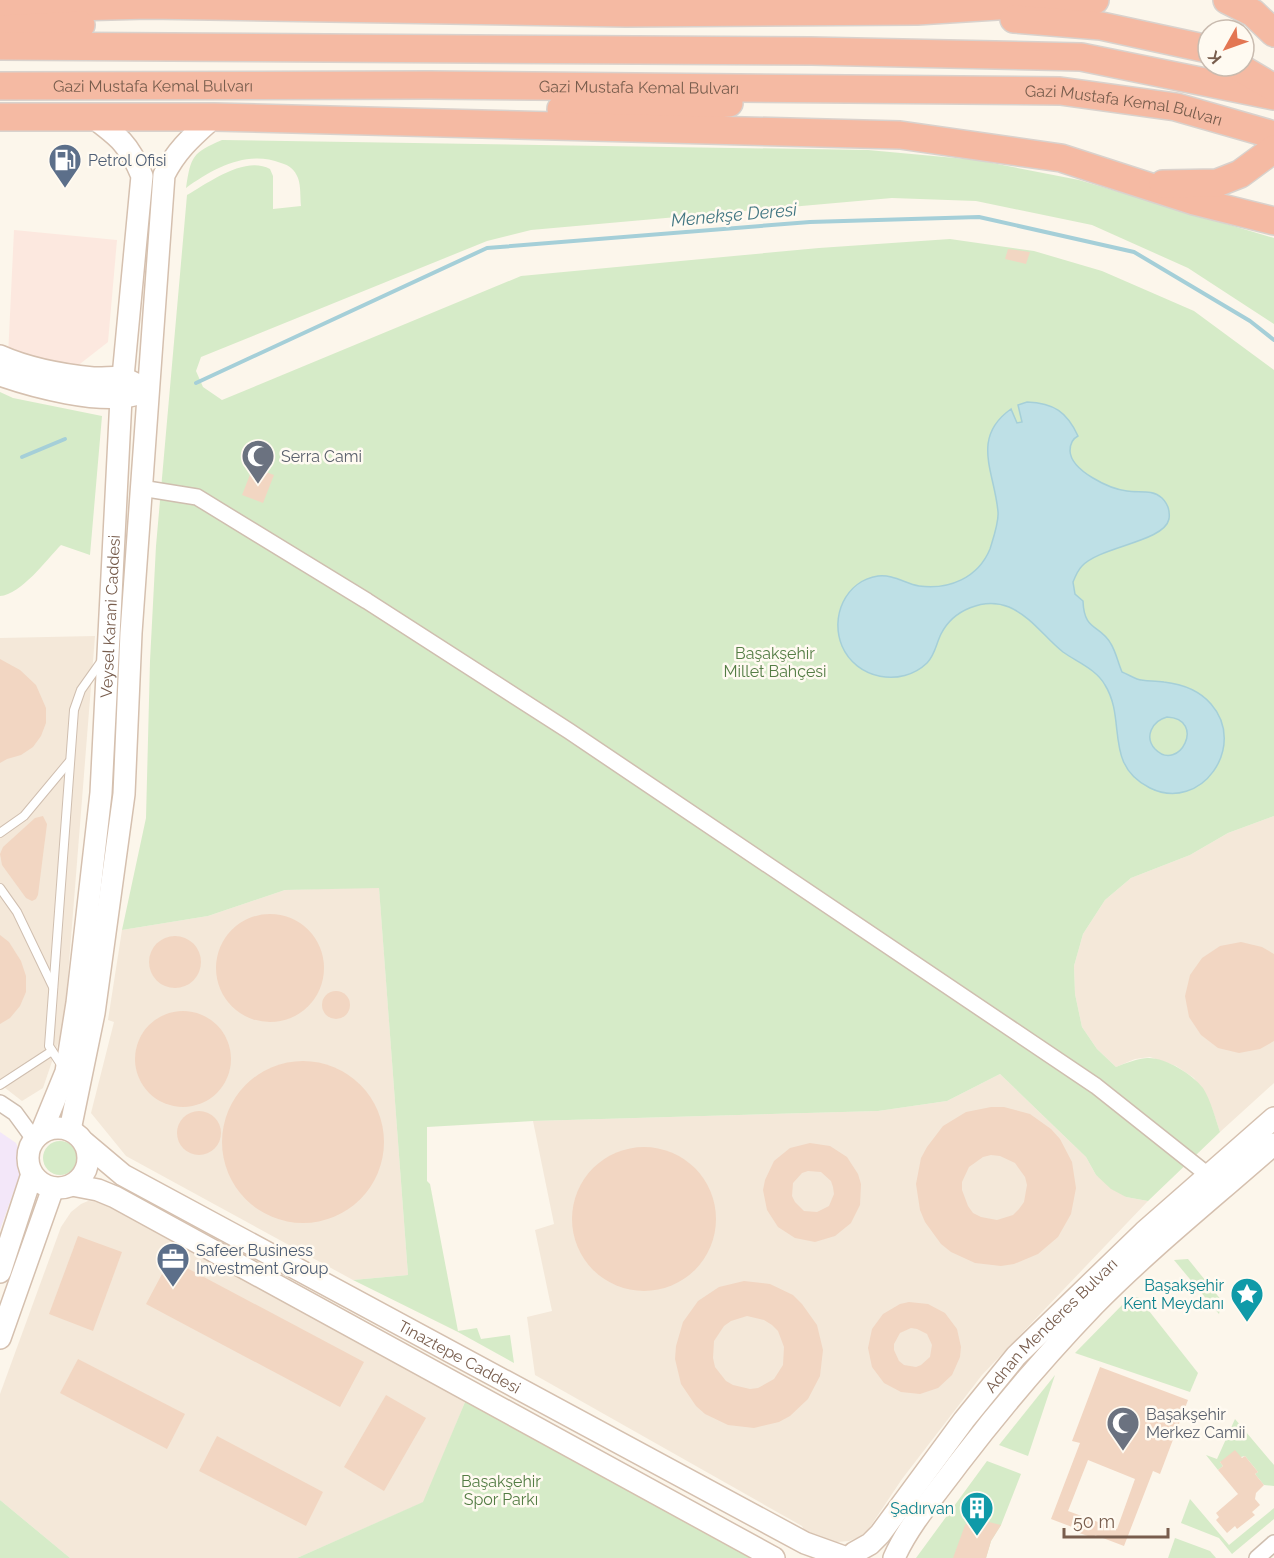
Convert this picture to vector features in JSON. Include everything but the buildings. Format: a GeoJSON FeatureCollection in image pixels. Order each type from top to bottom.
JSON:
{"type":"FeatureCollection","features":[{"type":"Feature","properties":{"kind":"highway"},"geometry":{"type":"LineString","coordinates":[[0,9],[55,4],[626,13],[917,11],[1095,0]]}},
{"type":"Feature","properties":{"kind":"highway"},"geometry":{"type":"LineString","coordinates":[[1227,0],[1253,13],[1274,33]]}},
{"type":"Feature","properties":{"kind":"highway"},"geometry":{"type":"LineString","coordinates":[[0,29],[142,23],[325,9]]}},
{"type":"Feature","properties":{"kind":"highway"},"geometry":{"type":"LineString","coordinates":[[917,11],[1101,26],[1196,46]]}},
{"type":"Feature","properties":{"kind":"highway","name":"Gazi Mustafa Kemal Bulvarı"},"geometry":{"type":"LineString","coordinates":[[0,46],[800,51],[1081,57],[1274,96]]}},
{"type":"Feature","properties":{"kind":"highway"},"geometry":{"type":"LineString","coordinates":[[1256,77],[1274,88]]}},
{"type":"Feature","properties":{"kind":"highway","name":"Gazi Mustafa Kemal Bulvarı"},"geometry":{"type":"LineString","coordinates":[[0,86],[429,85],[1060,91],[1176,107],[1274,135]]}},
{"type":"Feature","properties":{"kind":"highway"},"geometry":{"type":"LineString","coordinates":[[214,117],[703,105],[861,88]]}},
{"type":"Feature","properties":{"kind":"highway"},"geometry":{"type":"LineString","coordinates":[[0,117],[214,117],[900,135],[1061,158],[1194,201],[1274,221]]}},
{"type":"Feature","properties":{"kind":"highway"},"geometry":{"type":"LineString","coordinates":[[1141,184],[1217,183],[1240,174],[1274,149]]}},
{"type":"Feature","properties":{"kind":"street","name":"Veysel Karani Caddesi"},"geometry":{"type":"LineString","coordinates":[[38,1136],[66,1072],[77,1003],[101,793],[122,377],[142,176],[134,156],[120,137],[91,116]]}},
{"type":"Feature","properties":{"kind":"street","name":"Veysel Karani Caddesi"},"geometry":{"type":"LineString","coordinates":[[77,1136],[124,794],[131,633],[164,175],[172,157],[214,117]]}},
{"type":"Feature","properties":{"kind":"street"},"geometry":{"type":"LineString","coordinates":[[0,356],[17,364],[94,378],[122,377],[148,391]]}},
{"type":"Feature","properties":{"kind":"street"},"geometry":{"type":"LineString","coordinates":[[0,375],[21,383],[73,393],[121,398],[148,391]]}},
{"type":"Feature","properties":{"kind":"street"},"geometry":{"type":"LineString","coordinates":[[141,488],[197,497],[519,698],[1096,1086],[1209,1175]]}},
{"type":"Feature","properties":{"kind":"street"},"geometry":{"type":"LineString","coordinates":[[0,1103],[15,1113],[38,1136]]}},
{"type":"Feature","properties":{"kind":"street","name":"Adnan Menderes Bulvarı"},"geometry":{"type":"LineString","coordinates":[[846,1556],[870,1544],[880,1534],[964,1420],[1016,1356],[1144,1232],[1274,1118]]}},
{"type":"Feature","properties":{"kind":"street"},"geometry":{"type":"LineString","coordinates":[[60,1127],[77,1136],[88,1162],[86,1171],[80,1180],[62,1187],[37,1180],[32,1174],[28,1156],[38,1136],[50,1128],[60,1127]]}},
{"type":"Feature","properties":{"kind":"street","name":"Tınaztepe Caddesi"},"geometry":{"type":"LineString","coordinates":[[77,1136],[123,1175],[805,1543],[846,1556],[874,1558]]}},
{"type":"Feature","properties":{"kind":"street","name":"Adnan Menderes Bulvarı"},"geometry":{"type":"LineString","coordinates":[[894,1558],[921,1513],[1028,1378],[1088,1313],[1148,1255],[1273,1146]]}},
{"type":"Feature","properties":{"kind":"street"},"geometry":{"type":"LineString","coordinates":[[0,1272],[32,1174]]}},
{"type":"Feature","properties":{"kind":"street"},"geometry":{"type":"LineString","coordinates":[[0,1338],[62,1187]]}},
{"type":"Feature","properties":{"kind":"street","name":"Tınaztepe Caddesi"},"geometry":{"type":"LineString","coordinates":[[62,1187],[98,1190],[115,1197],[774,1558]]}},
{"type":"Feature","properties":{"kind":"street"},"geometry":{"type":"LineString","coordinates":[[1257,1558],[1274,1544]]}},
{"type":"Feature","properties":{"kind":"lane"},"geometry":{"type":"LineString","coordinates":[[66,1072],[49,1046],[75,701],[109,650]]}},
{"type":"Feature","properties":{"kind":"lane"},"geometry":{"type":"LineString","coordinates":[[0,833],[32,808],[70,761]]}},
{"type":"Feature","properties":{"kind":"lane"},"geometry":{"type":"LineString","coordinates":[[0,888],[16,912],[54,988]]}},
{"type":"Feature","properties":{"kind":"lane"},"geometry":{"type":"LineString","coordinates":[[0,1085],[52,1051]]}},
{"type":"Feature","properties":{"kind":"shaded area"},"geometry":{"type":"Polygon","coordinates":[[[14,230],[117,240],[108,342],[76,367],[8,357],[14,230]]]}},
{"type":"Feature","properties":{"kind":"shaded area"},"geometry":{"type":"Polygon","coordinates":[[[95,636],[64,1026],[43,1088],[22,1101],[0,1084],[0,638],[95,636]]]}},
{"type":"Feature","properties":{"kind":"shaded area"},"geometry":{"type":"Polygon","coordinates":[[[1274,816],[1274,1083],[1220,1132],[1212,1108],[1194,1078],[1176,1066],[1150,1057],[1135,1059],[1116,1067],[1097,1049],[1082,1027],[1075,994],[1074,966],[1083,934],[1105,900],[1131,878],[1190,855],[1228,833],[1274,816]]]}},
{"type":"Feature","properties":{"kind":"shaded area"},"geometry":{"type":"Polygon","coordinates":[[[379,887],[408,1275],[353,1280],[126,1156],[91,1113],[114,1022],[108,1020],[122,930],[208,916],[285,890],[379,887]]]}},
{"type":"Feature","properties":{"kind":"shaded area"},"geometry":{"type":"Polygon","coordinates":[[[1000,1074],[1086,1157],[1096,1175],[1126,1197],[1148,1201],[982,1375],[902,1479],[868,1530],[859,1537],[849,1541],[826,1543],[806,1534],[802,1526],[535,1375],[527,1317],[552,1311],[535,1230],[554,1224],[533,1121],[878,1111],[947,1101],[1000,1074]]]}},
{"type":"Feature","properties":{"kind":"shaded area"},"geometry":{"type":"Polygon","coordinates":[[[0,1132],[16,1143],[23,1166],[0,1230],[0,1132]]]}},
{"type":"Feature","properties":{"kind":"shaded area"},"geometry":{"type":"Polygon","coordinates":[[[88,1201],[100,1202],[128,1214],[468,1395],[424,1502],[297,1558],[70,1558],[0,1500],[0,1394],[61,1227],[71,1212],[88,1201]]]}},
{"type":"Feature","properties":{"kind":"green space","name":"Başakşehir Millet Bahçesi"},"geometry":{"type":"Polygon","coordinates":[[[222,140],[868,150],[977,160],[1079,180],[1274,238],[1274,324],[1188,268],[1092,225],[976,201],[892,198],[531,230],[487,241],[201,357],[196,371],[203,387],[222,400],[521,276],[819,248],[950,239],[1034,251],[1102,271],[1194,311],[1274,370],[1274,816],[1228,833],[1190,855],[1131,878],[1105,900],[1083,934],[1074,966],[1075,994],[1082,1027],[1097,1049],[1116,1067],[1139,1059],[1154,1058],[1170,1063],[1185,1072],[1203,1088],[1220,1132],[1148,1201],[1126,1197],[1111,1189],[1096,1175],[1086,1157],[1000,1074],[947,1101],[878,1111],[533,1121],[427,1127],[427,1181],[430,1184],[458,1331],[477,1328],[481,1339],[510,1335],[514,1363],[458,1332],[353,1280],[408,1275],[379,888],[285,890],[208,916],[122,930],[146,818],[156,546],[187,195],[227,172],[249,165],[260,166],[270,169],[273,176],[273,209],[301,206],[300,184],[295,173],[287,165],[268,160],[243,160],[231,163],[186,188],[195,157],[204,148],[222,140]]]}},
{"type":"Feature","properties":{"kind":"green space"},"geometry":{"type":"Polygon","coordinates":[[[0,392],[13,398],[102,416],[90,555],[61,545],[25,583],[16,590],[0,596],[0,392]]]}},
{"type":"Feature","properties":{"kind":"green space"},"geometry":{"type":"Polygon","coordinates":[[[60,1141],[72,1146],[77,1158],[72,1170],[60,1175],[48,1170],[43,1158],[48,1146],[60,1141]]]}},
{"type":"Feature","properties":{"kind":"green space"},"geometry":{"type":"Polygon","coordinates":[[[1188,1259],[1222,1301],[1219,1314],[1174,1260],[1188,1259]]]}},
{"type":"Feature","properties":{"kind":"green space"},"geometry":{"type":"Polygon","coordinates":[[[1138,1297],[1198,1373],[1190,1392],[1075,1353],[1129,1298],[1138,1297]]]}},
{"type":"Feature","properties":{"kind":"green space"},"geometry":{"type":"Polygon","coordinates":[[[1055,1375],[1028,1456],[999,1445],[1055,1375]]]}},
{"type":"Feature","properties":{"kind":"green space","name":"Başakşehir Spor Parkı"},"geometry":{"type":"Polygon","coordinates":[[[468,1395],[752,1558],[297,1558],[423,1502],[468,1395]]]}},
{"type":"Feature","properties":{"kind":"green space"},"geometry":{"type":"Polygon","coordinates":[[[1235,1419],[1274,1465],[1274,1486],[1264,1485],[1255,1474],[1258,1472],[1245,1456],[1220,1462],[1223,1466],[1218,1470],[1206,1455],[1217,1459],[1235,1419]]]}},
{"type":"Feature","properties":{"kind":"green space"},"geometry":{"type":"Polygon","coordinates":[[[987,1461],[1021,1474],[1001,1525],[991,1541],[986,1558],[916,1558],[987,1461]]]}},
{"type":"Feature","properties":{"kind":"green space"},"geometry":{"type":"Polygon","coordinates":[[[1190,1499],[1229,1545],[1274,1508],[1274,1519],[1232,1554],[1219,1538],[1181,1523],[1190,1499]]]}},
{"type":"Feature","properties":{"kind":"green space"},"geometry":{"type":"Polygon","coordinates":[[[0,1500],[70,1558],[0,1558],[0,1500]]]}},
{"type":"Feature","properties":{"kind":"green space"},"geometry":{"type":"Polygon","coordinates":[[[1175,1538],[1210,1551],[1216,1558],[1168,1558],[1175,1538]]]}},
{"type":"Feature","properties":{"kind":"water"},"geometry":{"type":"Polygon","coordinates":[[[1027,402],[1045,404],[1064,415],[1078,436],[1071,444],[1072,458],[1092,478],[1120,490],[1154,493],[1167,505],[1169,519],[1165,527],[1144,539],[1091,559],[1081,568],[1073,582],[1075,594],[1083,601],[1086,618],[1111,644],[1122,672],[1140,680],[1161,681],[1195,691],[1211,704],[1221,721],[1224,738],[1221,756],[1214,771],[1201,783],[1186,791],[1169,793],[1150,788],[1135,778],[1126,767],[1121,755],[1115,713],[1101,679],[1063,652],[1025,616],[1009,607],[999,604],[980,605],[961,612],[946,626],[927,663],[905,676],[880,676],[868,672],[849,657],[842,646],[838,624],[839,612],[849,593],[866,579],[884,576],[919,586],[941,586],[970,575],[985,559],[996,530],[998,516],[988,444],[991,432],[999,420],[1011,409],[1017,423],[1022,422],[1018,405],[1027,402]],[[1167,717],[1157,722],[1151,730],[1152,744],[1164,755],[1173,755],[1185,743],[1187,735],[1185,726],[1179,720],[1167,717]]]}},
{"type":"Feature","properties":{"kind":"waterway","name":"Menekşe Deresi"},"geometry":{"type":"LineString","coordinates":[[196,383],[487,248],[810,222],[979,217],[1134,252],[1250,321],[1274,340]]}},
{"type":"Feature","properties":{"kind":"waterway","name":"Menekşe Deresi"},"geometry":{"type":"LineString","coordinates":[[22,457],[65,439]]}},
{"type":"Feature","properties":{"kind":"place","name":"Petrol Ofisi"},"geometry":{"type":"Point","coordinates":[65,189]}},
{"type":"Feature","properties":{"kind":"place","name":"Serra Cami"},"geometry":{"type":"Point","coordinates":[258,485]}},
{"type":"Feature","properties":{"kind":"place","name":"Safeer Business Investment Group"},"geometry":{"type":"Point","coordinates":[173,1288]}},
{"type":"Feature","properties":{"kind":"place","name":"Başakşehir Kent Meydanı"},"geometry":{"type":"Point","coordinates":[1247,1323]}},
{"type":"Feature","properties":{"kind":"place","name":"Başakşehir Merkez Camii"},"geometry":{"type":"Point","coordinates":[1123,1452]}},
{"type":"Feature","properties":{"kind":"place","name":"Şadırvan"},"geometry":{"type":"Point","coordinates":[977,1537]}}]}
